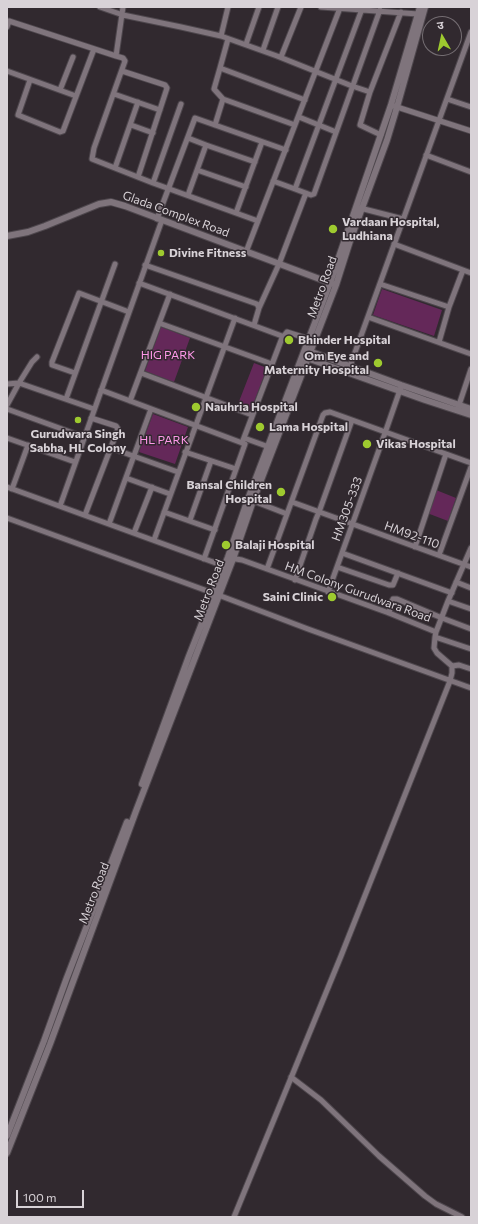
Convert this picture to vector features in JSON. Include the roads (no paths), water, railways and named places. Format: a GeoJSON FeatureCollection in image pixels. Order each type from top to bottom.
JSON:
{"type":"FeatureCollection","features":[{"type":"Feature","properties":{"kind":"street"},"geometry":{"type":"LineString","coordinates":[[100,7],[123,15],[221,36],[263,50],[336,80],[370,92]]}},
{"type":"Feature","properties":{"kind":"street"},"geometry":{"type":"LineString","coordinates":[[116,56],[123,7]]}},
{"type":"Feature","properties":{"kind":"street"},"geometry":{"type":"LineString","coordinates":[[221,36],[228,7]]}},
{"type":"Feature","properties":{"kind":"street"},"geometry":{"type":"LineString","coordinates":[[246,44],[259,7]]}},
{"type":"Feature","properties":{"kind":"street"},"geometry":{"type":"LineString","coordinates":[[263,50],[278,7]]}},
{"type":"Feature","properties":{"kind":"street"},"geometry":{"type":"LineString","coordinates":[[281,57],[301,7]]}},
{"type":"Feature","properties":{"kind":"street"},"geometry":{"type":"LineString","coordinates":[[321,7],[401,12],[419,10]]}},
{"type":"Feature","properties":{"kind":"street","name":"Metro Road"},"geometry":{"type":"LineString","coordinates":[[7,1136],[230,558],[333,284],[381,135],[394,106],[425,7]]}},
{"type":"Feature","properties":{"kind":"street"},"geometry":{"type":"LineString","coordinates":[[246,252],[340,8]]}},
{"type":"Feature","properties":{"kind":"street"},"geometry":{"type":"LineString","coordinates":[[295,189],[362,9]]}},
{"type":"Feature","properties":{"kind":"street"},"geometry":{"type":"LineString","coordinates":[[274,181],[311,195],[314,194],[380,10]]}},
{"type":"Feature","properties":{"kind":"street","name":"Metro Road"},"geometry":{"type":"LineString","coordinates":[[358,208],[386,140],[419,10]]}},
{"type":"Feature","properties":{"kind":"street"},"geometry":{"type":"LineString","coordinates":[[381,135],[360,125],[370,92],[401,12]]}},
{"type":"Feature","properties":{"kind":"street"},"geometry":{"type":"LineString","coordinates":[[7,27],[8,20],[124,60],[122,71],[91,158],[152,183],[258,221]]}},
{"type":"Feature","properties":{"kind":"street"},"geometry":{"type":"LineString","coordinates":[[349,370],[471,32]]}},
{"type":"Feature","properties":{"kind":"street"},"geometry":{"type":"LineString","coordinates":[[228,39],[214,89],[223,99],[295,125]]}},
{"type":"Feature","properties":{"kind":"street"},"geometry":{"type":"LineString","coordinates":[[30,80],[18,115],[60,132],[63,131],[94,49]]}},
{"type":"Feature","properties":{"kind":"street"},"geometry":{"type":"LineString","coordinates":[[60,90],[73,57]]}},
{"type":"Feature","properties":{"kind":"street"},"geometry":{"type":"LineString","coordinates":[[220,68],[305,100]]}},
{"type":"Feature","properties":{"kind":"street"},"geometry":{"type":"LineString","coordinates":[[7,71],[76,96]]}},
{"type":"Feature","properties":{"kind":"street"},"geometry":{"type":"LineString","coordinates":[[122,71],[166,86],[167,88],[138,177]]}},
{"type":"Feature","properties":{"kind":"street"},"geometry":{"type":"LineString","coordinates":[[114,94],[160,110]]}},
{"type":"Feature","properties":{"kind":"street"},"geometry":{"type":"LineString","coordinates":[[215,125],[223,99]]}},
{"type":"Feature","properties":{"kind":"street"},"geometry":{"type":"LineString","coordinates":[[447,99],[471,107]]}},
{"type":"Feature","properties":{"kind":"street"},"geometry":{"type":"LineString","coordinates":[[115,168],[138,102]]}},
{"type":"Feature","properties":{"kind":"street"},"geometry":{"type":"LineString","coordinates":[[152,183],[181,104]]}},
{"type":"Feature","properties":{"kind":"street"},"geometry":{"type":"LineString","coordinates":[[394,106],[471,131]]}},
{"type":"Feature","properties":{"kind":"street"},"geometry":{"type":"LineString","coordinates":[[299,117],[336,132]]}},
{"type":"Feature","properties":{"kind":"street"},"geometry":{"type":"LineString","coordinates":[[60,506],[139,284],[168,188],[195,118],[286,150]]}},
{"type":"Feature","properties":{"kind":"street"},"geometry":{"type":"LineString","coordinates":[[131,125],[153,133]]}},
{"type":"Feature","properties":{"kind":"street"},"geometry":{"type":"LineString","coordinates":[[188,138],[255,162]]}},
{"type":"Feature","properties":{"kind":"street"},"geometry":{"type":"LineString","coordinates":[[236,213],[262,142]]}},
{"type":"Feature","properties":{"kind":"street"},"geometry":{"type":"LineString","coordinates":[[188,195],[206,145]]}},
{"type":"Feature","properties":{"kind":"street"},"geometry":{"type":"LineString","coordinates":[[426,155],[471,172]]}},
{"type":"Feature","properties":{"kind":"street"},"geometry":{"type":"LineString","coordinates":[[197,170],[246,186]]}},
{"type":"Feature","properties":{"kind":"street"},"geometry":{"type":"LineString","coordinates":[[254,325],[259,308],[306,193]]}},
{"type":"Feature","properties":{"kind":"street","name":"Glada Complex Road"},"geometry":{"type":"LineString","coordinates":[[7,236],[33,230],[99,204],[106,202],[117,203],[333,284]]}},
{"type":"Feature","properties":{"kind":"street"},"geometry":{"type":"LineString","coordinates":[[358,208],[403,220]]}},
{"type":"Feature","properties":{"kind":"street"},"geometry":{"type":"LineString","coordinates":[[394,244],[471,272]]}},
{"type":"Feature","properties":{"kind":"street"},"geometry":{"type":"LineString","coordinates":[[66,399],[115,264]]}},
{"type":"Feature","properties":{"kind":"street"},"geometry":{"type":"LineString","coordinates":[[145,265],[257,304],[259,308]]}},
{"type":"Feature","properties":{"kind":"street"},"geometry":{"type":"LineString","coordinates":[[438,342],[463,270]]}},
{"type":"Feature","properties":{"kind":"street"},"geometry":{"type":"LineString","coordinates":[[139,284],[280,334],[282,337]]}},
{"type":"Feature","properties":{"kind":"street","name":"Metro Road"},"geometry":{"type":"LineString","coordinates":[[308,350],[309,339],[333,284]]}},
{"type":"Feature","properties":{"kind":"street"},"geometry":{"type":"LineString","coordinates":[[380,284],[449,307]]}},
{"type":"Feature","properties":{"kind":"street"},"geometry":{"type":"LineString","coordinates":[[75,373],[54,367],[52,362],[77,295],[81,294],[129,312]]}},
{"type":"Feature","properties":{"kind":"street"},"geometry":{"type":"LineString","coordinates":[[130,401],[170,294]]}},
{"type":"Feature","properties":{"kind":"street"},"geometry":{"type":"LineString","coordinates":[[368,317],[471,354]]}},
{"type":"Feature","properties":{"kind":"street"},"geometry":{"type":"LineString","coordinates":[[154,540],[235,318]]}},
{"type":"Feature","properties":{"kind":"street"},"geometry":{"type":"LineString","coordinates":[[159,323],[272,364]]}},
{"type":"Feature","properties":{"kind":"street"},"geometry":{"type":"LineString","coordinates":[[204,558],[245,444],[243,440],[282,337],[287,332],[309,339]]}},
{"type":"Feature","properties":{"kind":"street"},"geometry":{"type":"LineString","coordinates":[[308,350],[349,370]]}},
{"type":"Feature","properties":{"kind":"street"},"geometry":{"type":"LineString","coordinates":[[7,405],[18,383],[37,357]]}},
{"type":"Feature","properties":{"kind":"street"},"geometry":{"type":"LineString","coordinates":[[305,358],[349,370],[458,408],[471,415]]}},
{"type":"Feature","properties":{"kind":"street","name":"Metro Road"},"geometry":{"type":"LineString","coordinates":[[251,500],[269,447],[305,358]]}},
{"type":"Feature","properties":{"kind":"street"},"geometry":{"type":"LineString","coordinates":[[458,408],[471,369]]}},
{"type":"Feature","properties":{"kind":"street"},"geometry":{"type":"LineString","coordinates":[[141,373],[252,415]]}},
{"type":"Feature","properties":{"kind":"street"},"geometry":{"type":"LineString","coordinates":[[7,384],[18,383],[94,409]]}},
{"type":"Feature","properties":{"kind":"street","name":"HM305-333"},"geometry":{"type":"LineString","coordinates":[[328,592],[386,433],[400,388]]}},
{"type":"Feature","properties":{"kind":"street"},"geometry":{"type":"LineString","coordinates":[[101,390],[195,425],[269,447]]}},
{"type":"Feature","properties":{"kind":"street"},"geometry":{"type":"LineString","coordinates":[[458,408],[471,409]]}},
{"type":"Feature","properties":{"kind":"street"},"geometry":{"type":"LineString","coordinates":[[7,409],[84,437]]}},
{"type":"Feature","properties":{"kind":"street"},"geometry":{"type":"LineString","coordinates":[[109,524],[151,409]]}},
{"type":"Feature","properties":{"kind":"street"},"geometry":{"type":"LineString","coordinates":[[267,569],[324,413],[330,412],[471,463]]}},
{"type":"Feature","properties":{"kind":"street"},"geometry":{"type":"LineString","coordinates":[[85,515],[111,448],[117,428],[91,418]]}},
{"type":"Feature","properties":{"kind":"street"},"geometry":{"type":"LineString","coordinates":[[295,580],[352,420]]}},
{"type":"Feature","properties":{"kind":"street"},"geometry":{"type":"LineString","coordinates":[[7,438],[75,462]]}},
{"type":"Feature","properties":{"kind":"street"},"geometry":{"type":"LineString","coordinates":[[28,445],[10,488],[224,566]]}},
{"type":"Feature","properties":{"kind":"street"},"geometry":{"type":"LineString","coordinates":[[111,448],[178,472]]}},
{"type":"Feature","properties":{"kind":"street"},"geometry":{"type":"LineString","coordinates":[[185,452],[236,469]]}},
{"type":"Feature","properties":{"kind":"street"},"geometry":{"type":"LineString","coordinates":[[415,547],[446,454]]}},
{"type":"Feature","properties":{"kind":"street"},"geometry":{"type":"LineString","coordinates":[[190,520],[211,461]]}},
{"type":"Feature","properties":{"kind":"street"},"geometry":{"type":"LineString","coordinates":[[439,555],[471,467]]}},
{"type":"Feature","properties":{"kind":"street"},"geometry":{"type":"LineString","coordinates":[[126,478],[170,494]]}},
{"type":"Feature","properties":{"kind":"street"},"geometry":{"type":"LineString","coordinates":[[134,533],[152,487]]}},
{"type":"Feature","properties":{"kind":"street"},"geometry":{"type":"LineString","coordinates":[[251,500],[287,514]]}},
{"type":"Feature","properties":{"kind":"street","name":"HM92-110"},"geometry":{"type":"LineString","coordinates":[[292,502],[471,567]]}},
{"type":"Feature","properties":{"kind":"street"},"geometry":{"type":"LineString","coordinates":[[164,512],[215,530]]}},
{"type":"Feature","properties":{"kind":"street"},"geometry":{"type":"LineString","coordinates":[[7,518],[471,688]]}},
{"type":"Feature","properties":{"kind":"street"},"geometry":{"type":"LineString","coordinates":[[471,548],[448,601],[436,634],[434,648],[436,653],[452,666],[459,665],[471,669]]}},
{"type":"Feature","properties":{"kind":"street"},"geometry":{"type":"LineString","coordinates":[[342,553],[452,593]]}},
{"type":"Feature","properties":{"kind":"street","name":"Metro Road"},"geometry":{"type":"LineString","coordinates":[[7,1153],[50,1044],[216,594],[224,566],[230,558]]}},
{"type":"Feature","properties":{"kind":"street","name":"HM Colony Gurudwara Road"},"geometry":{"type":"LineString","coordinates":[[230,558],[242,560],[389,613],[471,649]]}},
{"type":"Feature","properties":{"kind":"street"},"geometry":{"type":"LineString","coordinates":[[337,567],[389,585],[393,585],[398,573]]}},
{"type":"Feature","properties":{"kind":"street"},"geometry":{"type":"LineString","coordinates":[[456,582],[471,588]]}},
{"type":"Feature","properties":{"kind":"street"},"geometry":{"type":"LineString","coordinates":[[389,613],[392,601],[395,599],[471,629]]}},
{"type":"Feature","properties":{"kind":"street"},"geometry":{"type":"LineString","coordinates":[[448,601],[471,609]]}},
{"type":"Feature","properties":{"kind":"street"},"geometry":{"type":"LineString","coordinates":[[234,1217],[341,956],[450,681],[452,666]]}},
{"type":"Feature","properties":{"kind":"street"},"geometry":{"type":"LineString","coordinates":[[292,1077],[321,1100],[379,1156],[425,1196],[436,1204],[462,1217]]}},
{"type":"Feature","properties":{"kind":"place","name":"Vardaan Hospital, Ludhiana"},"geometry":{"type":"Point","coordinates":[333,229]}},
{"type":"Feature","properties":{"kind":"place","name":"Divine Fitness"},"geometry":{"type":"Point","coordinates":[161,253]}},
{"type":"Feature","properties":{"kind":"place","name":"Bhinder Hospital"},"geometry":{"type":"Point","coordinates":[289,340]}},
{"type":"Feature","properties":{"kind":"place","name":"Om Eye and Maternity Hospital"},"geometry":{"type":"Point","coordinates":[378,363]}},
{"type":"Feature","properties":{"kind":"place","name":"Nauhria Hospital"},"geometry":{"type":"Point","coordinates":[196,407]}},
{"type":"Feature","properties":{"kind":"place","name":"Gurudwara Singh Sabha, HL Colony"},"geometry":{"type":"Point","coordinates":[78,420]}},
{"type":"Feature","properties":{"kind":"place","name":"Lama Hospital"},"geometry":{"type":"Point","coordinates":[260,427]}},
{"type":"Feature","properties":{"kind":"place","name":"Vikas Hospital"},"geometry":{"type":"Point","coordinates":[367,444]}},
{"type":"Feature","properties":{"kind":"place","name":"Bansal Children Hospital"},"geometry":{"type":"Point","coordinates":[281,492]}},
{"type":"Feature","properties":{"kind":"place","name":"Balaji Hospital"},"geometry":{"type":"Point","coordinates":[226,545]}},
{"type":"Feature","properties":{"kind":"place","name":"Saini Clinic"},"geometry":{"type":"Point","coordinates":[332,597]}},
{"type":"Feature","properties":{"kind":"park label","name":"HIG PARK"},"geometry":{"type":"Point","coordinates":[168,355]}},
{"type":"Feature","properties":{"kind":"park label","name":"HL PARK"},"geometry":{"type":"Point","coordinates":[164,440]}}]}
